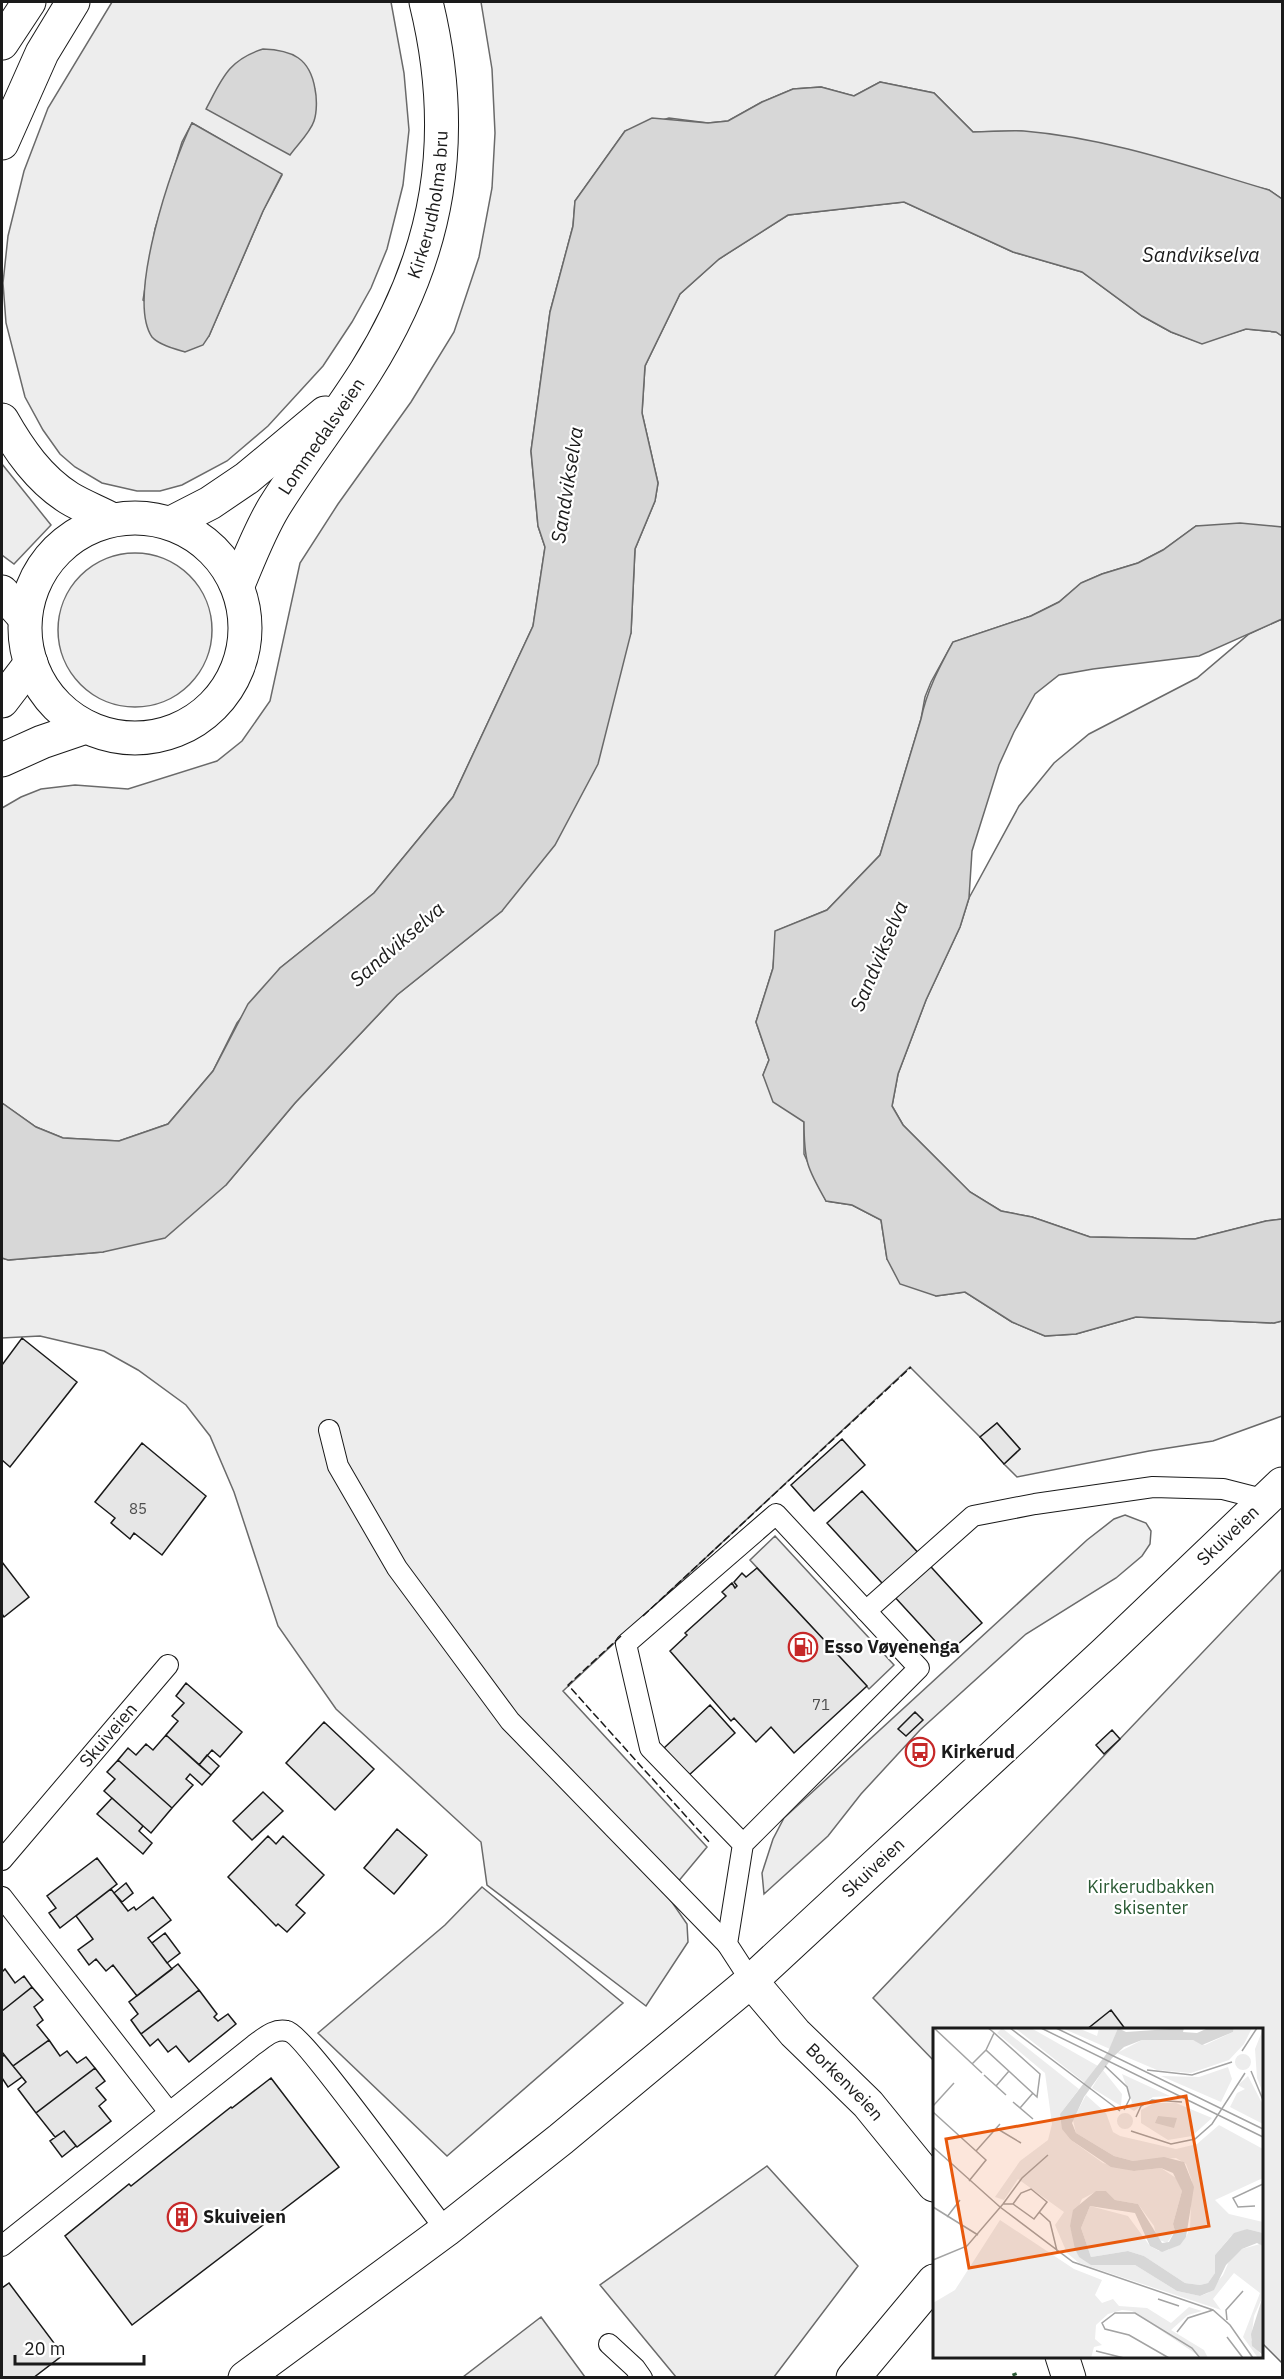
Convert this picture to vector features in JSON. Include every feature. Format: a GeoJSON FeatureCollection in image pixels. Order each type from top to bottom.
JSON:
{"type":"FeatureCollection","features":[{"type":"Feature","properties":{"kind":"main road"},"geometry":{"type":"LineString","coordinates":[[2,43],[29,2]]}},
{"type":"Feature","properties":{"kind":"main road"},"geometry":{"type":"LineString","coordinates":[[2,143],[42,53],[73,2]]}},
{"type":"Feature","properties":{"kind":"main road","name":"Kirkerudholma bru"},"geometry":{"type":"LineString","coordinates":[[352,392],[393,325],[413,280],[430,227],[440,180],[442,96],[436,43],[426,2]]}},
{"type":"Feature","properties":{"kind":"main road","name":"Lommedalsveien"},"geometry":{"type":"LineString","coordinates":[[171,523],[210,503],[247,478],[352,392]]}},
{"type":"Feature","properties":{"kind":"main road","name":"Lommedalsveien"},"geometry":{"type":"LineString","coordinates":[[238,585],[255,543],[273,508],[352,392]]}},
{"type":"Feature","properties":{"kind":"main road"},"geometry":{"type":"LineString","coordinates":[[2,420],[21,452],[43,476],[69,498],[111,519]]}},
{"type":"Feature","properties":{"kind":"main road"},"geometry":{"type":"LineString","coordinates":[[142,517],[171,523],[199,537],[215,551],[222,558],[238,585],[247,623],[242,661],[224,695],[196,721],[160,736],[122,738],[86,727],[62,711],[43,689],[31,663],[25,641],[25,618],[34,584],[52,555],[79,532],[111,519],[142,517]]}},
{"type":"Feature","properties":{"kind":"main road"},"geometry":{"type":"LineString","coordinates":[[2,592],[25,618]]}},
{"type":"Feature","properties":{"kind":"main road"},"geometry":{"type":"LineString","coordinates":[[4,697],[31,663]]}},
{"type":"Feature","properties":{"kind":"main road"},"geometry":{"type":"LineString","coordinates":[[2,760],[42,742],[86,727]]}},
{"type":"Feature","properties":{"kind":"main road","name":"Skuiveien"},"geometry":{"type":"LineString","coordinates":[[245,2378],[446,2230],[561,2139],[751,1981],[1106,1652],[1274,1492]]}},
{"type":"Feature","properties":{"kind":"main road","name":"Borkenveien"},"geometry":{"type":"LineString","coordinates":[[751,1981],[795,2033],[868,2104],[933,2184]]}},
{"type":"Feature","properties":{"kind":"main road"},"geometry":{"type":"LineString","coordinates":[[853,2378],[933,2282]]}},
{"type":"Feature","properties":{"kind":"main road"},"geometry":{"type":"LineString","coordinates":[[1063,2358],[1069,2378]]}},
{"type":"Feature","properties":{"kind":"lane"},"geometry":{"type":"LineString","coordinates":[[329,1430],[338,1466],[397,1568],[510,1721],[727,1944],[751,1981]]}},
{"type":"Feature","properties":{"kind":"lane"},"geometry":{"type":"LineString","coordinates":[[866,1611],[973,1516],[1035,1504],[1153,1487],[1274,1492]]}},
{"type":"Feature","properties":{"kind":"lane"},"geometry":{"type":"LineString","coordinates":[[727,1944],[743,1844],[919,1668],[776,1514],[626,1644],[650,1748],[743,1844]]}},
{"type":"Feature","properties":{"kind":"lane","name":"Skuiveien"},"geometry":{"type":"LineString","coordinates":[[2,1860],[168,1665]]}},
{"type":"Feature","properties":{"kind":"lane"},"geometry":{"type":"LineString","coordinates":[[2,1897],[169,2112]]}},
{"type":"Feature","properties":{"kind":"lane"},"geometry":{"type":"LineString","coordinates":[[2,2246],[273,2032],[287,2031],[303,2043],[446,2230]]}},
{"type":"Feature","properties":{"kind":"lane"},"geometry":{"type":"LineString","coordinates":[[609,2344],[635,2368],[642,2378]]}},
{"type":"Feature","properties":{"kind":"shaded area"},"geometry":{"type":"Polygon","coordinates":[[[112,2],[391,2],[404,73],[409,130],[403,185],[387,249],[371,288],[323,366],[268,426],[227,461],[182,485],[160,491],[137,491],[102,483],[75,467],[60,454],[43,430],[25,397],[6,323],[3,283],[8,236],[24,171],[48,108],[112,2]],[[192,123],[182,142],[155,229],[143,300],[209,336],[263,211],[282,175],[192,123]]]}},
{"type":"Feature","properties":{"kind":"shaded area"},"geometry":{"type":"Polygon","coordinates":[[[481,2],[1282,2],[1282,199],[1269,190],[1021,131],[973,132],[934,93],[880,82],[854,96],[821,87],[793,89],[762,102],[728,121],[708,123],[669,118],[625,131],[575,201],[573,226],[550,312],[531,451],[538,526],[545,547],[533,626],[453,797],[374,893],[280,968],[237,1023],[213,1071],[168,1124],[119,1141],[63,1138],[36,1127],[2,1103],[2,808],[41,789],[75,785],[128,789],[217,761],[242,741],[270,701],[300,563],[338,504],[411,402],[454,332],[479,257],[492,188],[495,133],[492,69],[481,2]]]}},
{"type":"Feature","properties":{"kind":"shaded area"},"geometry":{"type":"Polygon","coordinates":[[[904,202],[1013,252],[1082,272],[1142,316],[1171,332],[1201,343],[1246,329],[1276,332],[1282,336],[1282,527],[1196,526],[1163,550],[1138,563],[1082,583],[1059,602],[1031,616],[953,642],[925,697],[921,719],[880,855],[827,910],[776,931],[773,968],[756,1022],[769,1060],[763,1075],[804,1122],[804,1154],[826,1201],[852,1205],[881,1220],[887,1259],[936,1296],[965,1292],[1012,1322],[1045,1336],[1076,1334],[1136,1317],[1274,1323],[1282,1321],[1282,1416],[1213,1441],[1017,1477],[1004,1464],[1020,1449],[997,1423],[980,1437],[910,1367],[563,1691],[707,1847],[667,1895],[687,1924],[688,1942],[646,2006],[487,1885],[481,1842],[336,1709],[278,1626],[234,1492],[210,1436],[186,1405],[138,1370],[104,1351],[40,1336],[2,1338],[2,1258],[9,1260],[103,1252],[226,1185],[295,1103],[397,995],[502,911],[631,633],[635,549],[655,501],[658,483],[642,413],[645,366],[680,294],[719,259],[788,215],[904,202]]]}},
{"type":"Feature","properties":{"kind":"shaded area"},"geometry":{"type":"Polygon","coordinates":[[[2,464],[51,525],[14,564],[2,555],[2,464]]]}},
{"type":"Feature","properties":{"kind":"shaded area"},"geometry":{"type":"Polygon","coordinates":[[[135,553],[150,554],[165,559],[190,575],[206,600],[211,615],[211,645],[206,660],[190,685],[165,701],[150,706],[135,707],[120,706],[105,701],[80,685],[64,660],[59,645],[58,630],[59,615],[64,600],[80,575],[105,559],[120,554],[135,553]]]}},
{"type":"Feature","properties":{"kind":"shaded area"},"geometry":{"type":"Polygon","coordinates":[[[1282,619],[1282,1219],[1195,1239],[1090,1237],[1032,1217],[1001,1211],[970,1192],[903,1125],[892,1106],[898,1074],[926,1000],[960,927],[969,898],[1019,806],[1054,763],[1089,734],[1197,678],[1249,634],[1282,619]]]}},
{"type":"Feature","properties":{"kind":"shaded area"},"geometry":{"type":"Polygon","coordinates":[[[1125,1515],[1146,1523],[1151,1531],[1150,1544],[1142,1556],[1116,1578],[1026,1634],[920,1730],[861,1794],[828,1836],[764,1894],[762,1873],[773,1839],[784,1818],[1087,1540],[1114,1519],[1125,1515]]]}},
{"type":"Feature","properties":{"kind":"shaded area"},"geometry":{"type":"Polygon","coordinates":[[[775,1536],[894,1665],[869,1689],[750,1560],[775,1536]]]}},
{"type":"Feature","properties":{"kind":"shaded area","name":"Kirkerudbakken skisenter"},"geometry":{"type":"Polygon","coordinates":[[[1282,1569],[1282,2363],[1263,2344],[1263,2028],[933,2028],[933,2060],[873,1998],[1282,1569]]]}},
{"type":"Feature","properties":{"kind":"shaded area"},"geometry":{"type":"Polygon","coordinates":[[[482,1887],[623,2003],[447,2156],[318,2033],[445,1925],[482,1887]]]}},
{"type":"Feature","properties":{"kind":"shaded area"},"geometry":{"type":"Polygon","coordinates":[[[767,2166],[858,2266],[774,2377],[676,2377],[600,2285],[767,2166]]]}},
{"type":"Feature","properties":{"kind":"shaded area"},"geometry":{"type":"Polygon","coordinates":[[[541,2317],[585,2377],[463,2377],[541,2317]]]}},
{"type":"Feature","properties":{"kind":"water"},"geometry":{"type":"Polygon","coordinates":[[[263,49],[283,51],[298,58],[313,78],[316,93],[314,121],[290,155],[206,109],[227,72],[242,59],[263,49]]]}},
{"type":"Feature","properties":{"kind":"water","name":"Sandvikselva"},"geometry":{"type":"Polygon","coordinates":[[[880,82],[934,93],[973,132],[1024,131],[1117,146],[1269,190],[1282,199],[1282,336],[1276,332],[1246,329],[1202,344],[1171,332],[1142,316],[1082,272],[1013,252],[904,202],[788,215],[719,259],[680,294],[645,366],[642,413],[658,483],[655,501],[635,549],[631,633],[598,764],[555,845],[502,911],[397,995],[295,1103],[226,1185],[165,1238],[103,1252],[8,1260],[2,1258],[2,1103],[36,1127],[63,1138],[119,1141],[168,1124],[213,1071],[248,1004],[280,968],[374,893],[453,797],[533,626],[545,547],[538,526],[531,451],[550,312],[573,226],[575,201],[625,131],[652,118],[708,123],[728,121],[762,102],[793,89],[821,87],[854,96],[880,82]]]}},
{"type":"Feature","properties":{"kind":"water"},"geometry":{"type":"Polygon","coordinates":[[[192,123],[282,174],[263,211],[209,336],[203,345],[185,352],[163,344],[152,337],[145,319],[144,293],[148,263],[164,198],[192,123]]]}},
{"type":"Feature","properties":{"kind":"water","name":"Sandvikselva"},"geometry":{"type":"Polygon","coordinates":[[[1240,523],[1282,527],[1282,619],[1199,656],[1059,675],[1035,694],[999,765],[972,851],[969,898],[960,927],[926,1000],[898,1074],[892,1106],[903,1125],[970,1192],[1001,1211],[1032,1217],[1090,1237],[1195,1239],[1282,1219],[1282,1321],[1274,1323],[1136,1317],[1076,1334],[1045,1336],[1012,1322],[965,1292],[936,1296],[900,1284],[887,1259],[881,1220],[852,1205],[826,1201],[808,1164],[804,1122],[773,1102],[763,1075],[769,1060],[756,1022],[773,968],[775,931],[827,910],[880,855],[930,689],[953,642],[1031,616],[1059,602],[1081,583],[1138,563],[1163,550],[1196,526],[1240,523]]]}},
{"type":"Feature","properties":{"kind":"building"},"geometry":{"type":"Polygon","coordinates":[[[22,1338],[77,1382],[10,1467],[2,1460],[2,1365],[22,1338]]]}},
{"type":"Feature","properties":{"kind":"building"},"geometry":{"type":"Polygon","coordinates":[[[997,1423],[1020,1449],[1004,1464],[980,1437],[997,1423]]]}},
{"type":"Feature","properties":{"kind":"building"},"geometry":{"type":"Polygon","coordinates":[[[842,1439],[865,1465],[814,1511],[791,1485],[842,1439]]]}},
{"type":"Feature","properties":{"kind":"building"},"geometry":{"type":"Polygon","coordinates":[[[142,1443],[206,1496],[162,1555],[134,1533],[130,1539],[111,1523],[115,1518],[95,1502],[142,1443]]]}},
{"type":"Feature","properties":{"kind":"building"},"geometry":{"type":"Polygon","coordinates":[[[862,1491],[982,1623],[947,1654],[827,1523],[862,1491]]]}},
{"type":"Feature","properties":{"kind":"building"},"geometry":{"type":"Polygon","coordinates":[[[2,1562],[29,1597],[4,1617],[2,1614],[2,1562]]]}},
{"type":"Feature","properties":{"kind":"building"},"geometry":{"type":"Polygon","coordinates":[[[757,1568],[867,1686],[794,1753],[771,1727],[756,1742],[734,1718],[731,1721],[670,1651],[687,1635],[685,1633],[726,1596],[722,1592],[732,1583],[735,1588],[737,1586],[734,1582],[742,1573],[746,1577],[757,1568]]]}},
{"type":"Feature","properties":{"kind":"building"},"geometry":{"type":"Polygon","coordinates":[[[186,1683],[242,1732],[220,1757],[212,1750],[199,1765],[166,1735],[178,1721],[172,1716],[184,1703],[176,1696],[186,1683]]]}},
{"type":"Feature","properties":{"kind":"building"},"geometry":{"type":"Polygon","coordinates":[[[710,1705],[735,1733],[688,1776],[664,1748],[710,1705]]]}},
{"type":"Feature","properties":{"kind":"building"},"geometry":{"type":"Polygon","coordinates":[[[915,1712],[923,1720],[906,1736],[898,1729],[915,1712]]]}},
{"type":"Feature","properties":{"kind":"building"},"geometry":{"type":"Polygon","coordinates":[[[324,1722],[374,1769],[335,1810],[286,1763],[324,1722]]]}},
{"type":"Feature","properties":{"kind":"building"},"geometry":{"type":"Polygon","coordinates":[[[1112,1730],[1120,1739],[1104,1754],[1096,1745],[1112,1730]]]}},
{"type":"Feature","properties":{"kind":"building"},"geometry":{"type":"Polygon","coordinates":[[[166,1735],[211,1775],[202,1785],[190,1774],[186,1779],[193,1785],[172,1808],[118,1760],[128,1748],[136,1755],[146,1744],[153,1750],[166,1735]]]}},
{"type":"Feature","properties":{"kind":"building"},"geometry":{"type":"Polygon","coordinates":[[[207,1755],[219,1766],[211,1775],[199,1765],[207,1755]]]}},
{"type":"Feature","properties":{"kind":"building"},"geometry":{"type":"Polygon","coordinates":[[[118,1760],[172,1808],[151,1833],[104,1791],[115,1779],[107,1772],[118,1760]]]}},
{"type":"Feature","properties":{"kind":"building"},"geometry":{"type":"Polygon","coordinates":[[[263,1792],[283,1811],[252,1840],[233,1821],[263,1792]]]}},
{"type":"Feature","properties":{"kind":"building"},"geometry":{"type":"Polygon","coordinates":[[[112,1798],[143,1826],[139,1831],[152,1843],[143,1854],[97,1814],[112,1798]]]}},
{"type":"Feature","properties":{"kind":"building"},"geometry":{"type":"Polygon","coordinates":[[[397,1829],[427,1855],[394,1894],[364,1868],[397,1829]]]}},
{"type":"Feature","properties":{"kind":"building"},"geometry":{"type":"Polygon","coordinates":[[[268,1836],[276,1844],[283,1836],[324,1875],[296,1905],[305,1913],[287,1932],[278,1924],[276,1926],[228,1877],[268,1836]]]}},
{"type":"Feature","properties":{"kind":"building"},"geometry":{"type":"Polygon","coordinates":[[[97,1858],[117,1884],[60,1928],[49,1913],[56,1908],[47,1896],[97,1858]]]}},
{"type":"Feature","properties":{"kind":"building"},"geometry":{"type":"Polygon","coordinates":[[[126,1883],[133,1893],[122,1902],[114,1893],[126,1883]]]}},
{"type":"Feature","properties":{"kind":"building"},"geometry":{"type":"Polygon","coordinates":[[[111,1889],[128,1911],[134,1907],[136,1910],[153,1897],[171,1920],[148,1938],[172,1969],[137,1996],[113,1965],[106,1971],[96,1959],[89,1965],[78,1950],[93,1939],[76,1916],[111,1889]]]}},
{"type":"Feature","properties":{"kind":"building"},"geometry":{"type":"Polygon","coordinates":[[[165,1933],[180,1953],[167,1963],[152,1943],[165,1933]]]}},
{"type":"Feature","properties":{"kind":"building"},"geometry":{"type":"Polygon","coordinates":[[[178,1964],[199,1990],[141,2034],[131,2020],[138,2014],[129,2002],[178,1964]]]}},
{"type":"Feature","properties":{"kind":"building"},"geometry":{"type":"Polygon","coordinates":[[[5,1969],[15,1983],[24,1976],[32,1987],[2,2011],[2,1972],[5,1969]]]}},
{"type":"Feature","properties":{"kind":"building"},"geometry":{"type":"Polygon","coordinates":[[[32,1987],[43,2000],[34,2007],[43,2020],[37,2025],[49,2040],[13,2066],[2,2052],[2,2011],[32,1987]]]}},
{"type":"Feature","properties":{"kind":"building"},"geometry":{"type":"Polygon","coordinates":[[[199,1990],[217,2014],[214,2017],[218,2021],[228,2014],[236,2024],[189,2062],[176,2046],[168,2052],[158,2039],[150,2046],[141,2034],[199,1990]]]}},
{"type":"Feature","properties":{"kind":"building"},"geometry":{"type":"Polygon","coordinates":[[[1111,2010],[1124,2028],[1088,2028],[1111,2010]]]}},
{"type":"Feature","properties":{"kind":"building"},"geometry":{"type":"Polygon","coordinates":[[[49,2040],[60,2056],[67,2051],[77,2063],[86,2057],[95,2068],[36,2113],[18,2089],[26,2082],[13,2066],[49,2040]]]}},
{"type":"Feature","properties":{"kind":"building"},"geometry":{"type":"Polygon","coordinates":[[[4,2055],[22,2077],[8,2087],[2,2078],[2,2057],[4,2055]]]}},
{"type":"Feature","properties":{"kind":"building"},"geometry":{"type":"Polygon","coordinates":[[[95,2068],[105,2081],[96,2088],[106,2100],[99,2106],[111,2121],[77,2147],[64,2131],[55,2137],[36,2113],[95,2068]]]}},
{"type":"Feature","properties":{"kind":"building","name":"Skuiveien"},"geometry":{"type":"Polygon","coordinates":[[[271,2078],[339,2167],[132,2325],[65,2236],[129,2184],[131,2186],[271,2078]]]}},
{"type":"Feature","properties":{"kind":"building"},"geometry":{"type":"Polygon","coordinates":[[[64,2131],[76,2146],[62,2157],[50,2141],[64,2131]]]}},
{"type":"Feature","properties":{"kind":"building"},"geometry":{"type":"Polygon","coordinates":[[[9,2283],[63,2355],[33,2378],[2,2378],[2,2288],[9,2283]]]}},
{"type":"Feature","properties":{"kind":"hedge"},"geometry":{"type":"LineString","coordinates":[[1014,2373],[1016,2378]]}},
{"type":"Feature","properties":{"kind":"fence"},"geometry":{"type":"LineString","coordinates":[[643,1616],[911,1367]]}},
{"type":"Feature","properties":{"kind":"fence"},"geometry":{"type":"LineString","coordinates":[[621,1636],[568,1685],[710,1843]]}},
{"type":"Feature","properties":{"kind":"place","name":"Esso Vøyenenga"},"geometry":{"type":"Point","coordinates":[803,1647]}},
{"type":"Feature","properties":{"kind":"place","name":"Kirkerud"},"geometry":{"type":"Point","coordinates":[920,1752]}},
{"type":"Feature","properties":{"kind":"place","name":"Skuiveien"},"geometry":{"type":"Point","coordinates":[182,2217]}}]}
